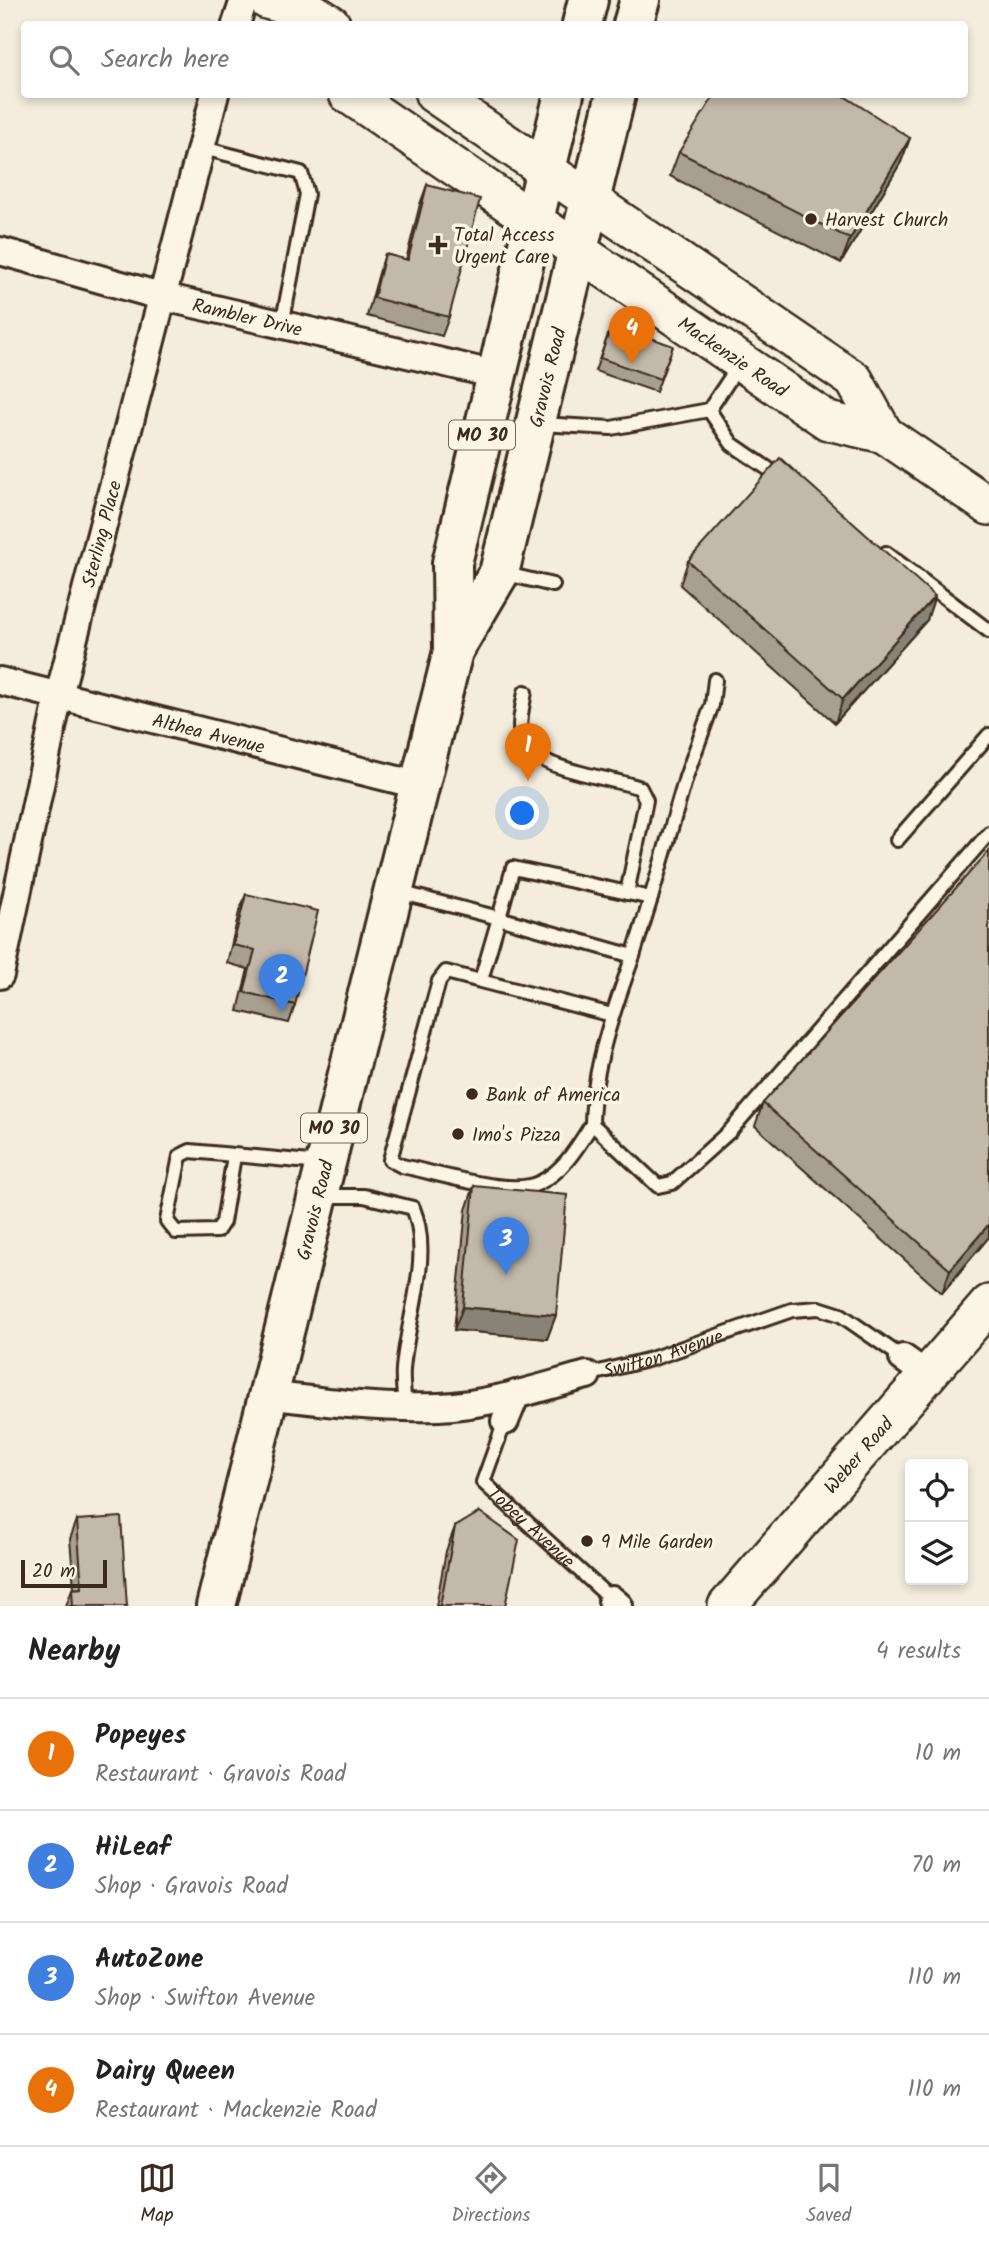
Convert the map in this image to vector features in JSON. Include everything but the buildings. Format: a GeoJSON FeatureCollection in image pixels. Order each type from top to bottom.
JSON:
{"type":"FeatureCollection","features":[{"type":"Feature","properties":{"kind":"main road"},"geometry":{"type":"LineString","coordinates":[[250,0],[265,21]]}},
{"type":"Feature","properties":{"kind":"main road"},"geometry":{"type":"LineString","coordinates":[[267,0],[312,12],[326,21]]}},
{"type":"Feature","properties":{"kind":"main road"},"geometry":{"type":"LineString","coordinates":[[583,21],[588,0]]}},
{"type":"Feature","properties":{"kind":"main road"},"geometry":{"type":"LineString","coordinates":[[635,21],[640,0]]}},
{"type":"Feature","properties":{"kind":"main road","name":"Mackenzie Road"},"geometry":{"type":"LineString","coordinates":[[354,98],[828,421],[884,433],[989,506]]}},
{"type":"Feature","properties":{"kind":"main road","name":"Mackenzie Road"},"geometry":{"type":"LineString","coordinates":[[440,98],[854,380],[884,433]]}},
{"type":"Feature","properties":{"kind":"main road","name":"Gravois Road"},"geometry":{"type":"LineString","coordinates":[[216,1606],[453,651],[452,563],[563,98]]}},
{"type":"Feature","properties":{"kind":"main road","name":"Gravois Road"},"geometry":{"type":"LineString","coordinates":[[453,651],[499,573],[615,98]]}},
{"type":"Feature","properties":{"kind":"main road","name":"Weber Road"},"geometry":{"type":"LineString","coordinates":[[727,1606],[915,1367],[989,1304]]}},
{"type":"Feature","properties":{"kind":"street"},"geometry":{"type":"LineString","coordinates":[[237,21],[244,0]]}},
{"type":"Feature","properties":{"kind":"street","name":"Sterling Place"},"geometry":{"type":"LineString","coordinates":[[0,975],[59,695],[214,98]]}},
{"type":"Feature","properties":{"kind":"street","name":"Rambler Drive"},"geometry":{"type":"LineString","coordinates":[[0,251],[164,298],[497,375]]}},
{"type":"Feature","properties":{"kind":"street","name":"Althea Avenue"},"geometry":{"type":"LineString","coordinates":[[0,681],[418,785]]}},
{"type":"Feature","properties":{"kind":"street","name":"Swifton Avenue"},"geometry":{"type":"LineString","coordinates":[[267,1395],[346,1405],[442,1407],[516,1394],[587,1376]]}},
{"type":"Feature","properties":{"kind":"street","name":"Tobey Avenue"},"geometry":{"type":"LineString","coordinates":[[505,1421],[516,1394]]}},
{"type":"Feature","properties":{"kind":"lane"},"geometry":{"type":"LineString","coordinates":[[199,147],[301,173],[307,194],[282,325]]}},
{"type":"Feature","properties":{"kind":"lane"},"geometry":{"type":"LineString","coordinates":[[537,424],[611,428],[709,410],[741,362]]}},
{"type":"Feature","properties":{"kind":"lane"},"geometry":{"type":"LineString","coordinates":[[709,410],[732,444],[794,487]]}},
{"type":"Feature","properties":{"kind":"lane"},"geometry":{"type":"LineString","coordinates":[[880,549],[989,631]]}},
{"type":"Feature","properties":{"kind":"lane"},"geometry":{"type":"LineString","coordinates":[[499,573],[553,585]]}},
{"type":"Feature","properties":{"kind":"lane"},"geometry":{"type":"LineString","coordinates":[[612,1014],[446,972],[439,981],[390,1160],[402,1166],[511,1188],[529,1187],[559,1170],[573,1154],[592,1124],[593,1104],[612,1014],[633,956],[686,777],[712,705],[715,680]]}},
{"type":"Feature","properties":{"kind":"lane"},"geometry":{"type":"LineString","coordinates":[[525,692],[520,734],[532,756],[546,763],[619,780],[640,788],[646,800],[627,893]]}},
{"type":"Feature","properties":{"kind":"lane"},"geometry":{"type":"LineString","coordinates":[[897,840],[989,735]]}},
{"type":"Feature","properties":{"kind":"lane"},"geometry":{"type":"LineString","coordinates":[[592,1124],[658,1185],[672,1183],[730,1131],[989,833]]}},
{"type":"Feature","properties":{"kind":"lane"},"geometry":{"type":"LineString","coordinates":[[481,980],[513,868],[651,898]]}},
{"type":"Feature","properties":{"kind":"lane"},"geometry":{"type":"LineString","coordinates":[[395,891],[633,956]]}},
{"type":"Feature","properties":{"kind":"lane"},"geometry":{"type":"LineString","coordinates":[[233,1156],[223,1222],[216,1231],[176,1232],[167,1222],[180,1156],[190,1151],[233,1156],[321,1180],[364,1196],[414,1208],[421,1226],[420,1254],[403,1370],[405,1406]]}},
{"type":"Feature","properties":{"kind":"lane","name":"Swifton Avenue"},"geometry":{"type":"LineString","coordinates":[[587,1376],[652,1359],[792,1310],[819,1308],[841,1315],[915,1367]]}},
{"type":"Feature","properties":{"kind":"lane","name":"Tobey Avenue"},"geometry":{"type":"LineString","coordinates":[[505,1421],[483,1482],[615,1603]]}},
{"type":"Feature","properties":{"kind":"place","name":"Harvest Church"},"geometry":{"type":"Point","coordinates":[811,219]}},
{"type":"Feature","properties":{"kind":"place","name":"Total Access Urgent Care"},"geometry":{"type":"Point","coordinates":[438,245]}},
{"type":"Feature","properties":{"kind":"place","name":"Dairy Queen"},"geometry":{"type":"Point","coordinates":[632,364]}},
{"type":"Feature","properties":{"kind":"place","name":"Popeyes"},"geometry":{"type":"Point","coordinates":[528,781]}},
{"type":"Feature","properties":{"kind":"place","name":"HiLeaf"},"geometry":{"type":"Point","coordinates":[282,1012]}},
{"type":"Feature","properties":{"kind":"place","name":"Bank of America"},"geometry":{"type":"Point","coordinates":[472,1094]}},
{"type":"Feature","properties":{"kind":"place","name":"Imo's Pizza"},"geometry":{"type":"Point","coordinates":[458,1134]}},
{"type":"Feature","properties":{"kind":"place","name":"AutoZone"},"geometry":{"type":"Point","coordinates":[506,1275]}},
{"type":"Feature","properties":{"kind":"place","name":"9 Mile Garden"},"geometry":{"type":"Point","coordinates":[587,1541]}}]}
